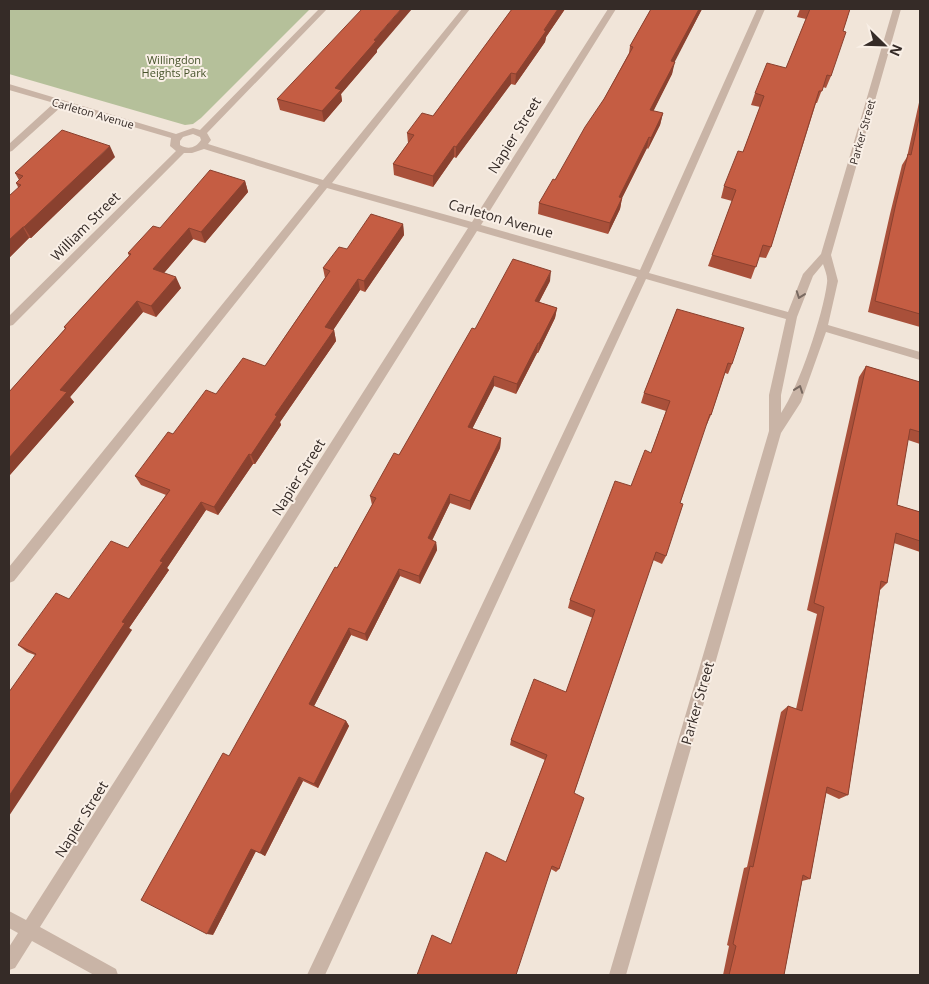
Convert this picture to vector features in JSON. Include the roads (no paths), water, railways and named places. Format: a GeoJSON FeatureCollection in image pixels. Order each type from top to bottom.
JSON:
{"type":"FeatureCollection","features":[{"type":"Feature","properties":{"kind":"street"},"geometry":{"type":"LineString","coordinates":[[202,133],[323,9]]}},
{"type":"Feature","properties":{"kind":"street"},"geometry":{"type":"LineString","coordinates":[[9,577],[466,9]]}},
{"type":"Feature","properties":{"kind":"street","name":"Napier Street"},"geometry":{"type":"LineString","coordinates":[[9,962],[612,9]]}},
{"type":"Feature","properties":{"kind":"street"},"geometry":{"type":"LineString","coordinates":[[316,975],[643,275],[761,9]]}},
{"type":"Feature","properties":{"kind":"street","name":"Parker Street"},"geometry":{"type":"LineString","coordinates":[[618,975],[775,431],[775,395],[792,317],[808,274],[826,255],[897,9]]}},
{"type":"Feature","properties":{"kind":"street","name":"Carleton Avenue"},"geometry":{"type":"LineString","coordinates":[[9,87],[177,137]]}},
{"type":"Feature","properties":{"kind":"street"},"geometry":{"type":"LineString","coordinates":[[9,149],[60,103]]}},
{"type":"Feature","properties":{"kind":"street"},"geometry":{"type":"LineString","coordinates":[[188,131],[202,133],[206,140],[203,145],[191,150],[182,150],[175,146],[177,137],[188,131]]}},
{"type":"Feature","properties":{"kind":"street","name":"Carleton Avenue"},"geometry":{"type":"LineString","coordinates":[[203,145],[325,184],[792,317]]}},
{"type":"Feature","properties":{"kind":"street","name":"William Street"},"geometry":{"type":"LineString","coordinates":[[9,322],[182,150]]}},
{"type":"Feature","properties":{"kind":"street","name":"Parker Street"},"geometry":{"type":"LineString","coordinates":[[775,431],[795,402],[822,327],[833,281],[826,255]]}},
{"type":"Feature","properties":{"kind":"street"},"geometry":{"type":"LineString","coordinates":[[822,327],[920,356]]}},
{"type":"Feature","properties":{"kind":"street"},"geometry":{"type":"LineString","coordinates":[[9,919],[110,975]]}},
{"type":"Feature","properties":{"kind":"park label","name":"Willingdon Heights Park"},"geometry":{"type":"Point","coordinates":[174,65]}}]}
